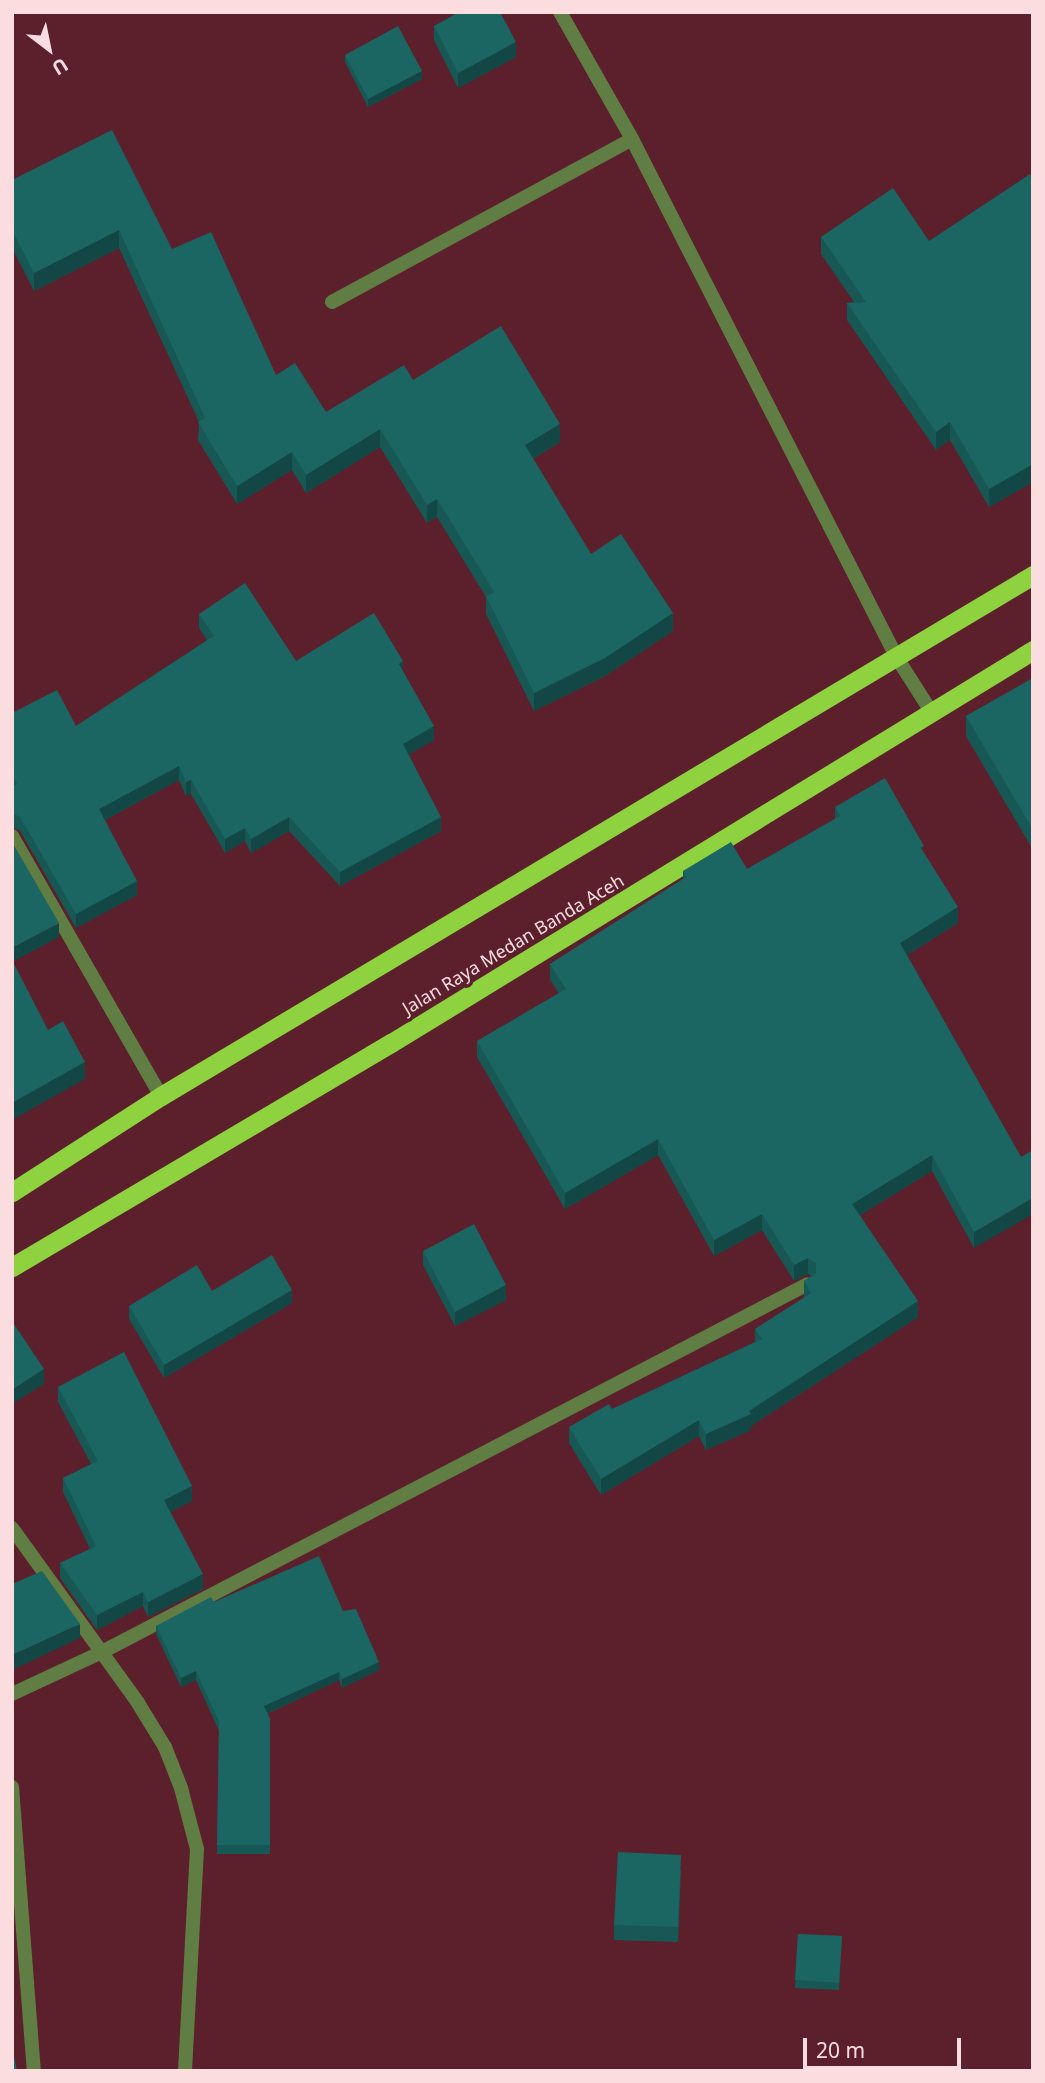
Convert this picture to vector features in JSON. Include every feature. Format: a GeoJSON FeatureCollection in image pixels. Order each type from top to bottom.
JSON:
{"type":"FeatureCollection","features":[{"type":"Feature","properties":{"kind":"highway"},"geometry":{"type":"LineString","coordinates":[[12,1192],[161,1096],[1033,575]]}},
{"type":"Feature","properties":{"kind":"highway","name":"Jalan Raya Medan Banda Aceh"},"geometry":{"type":"LineString","coordinates":[[12,1267],[391,1043],[1033,650]]}},
{"type":"Feature","properties":{"kind":"street"},"geometry":{"type":"LineString","coordinates":[[559,12],[632,139],[897,658],[932,713]]}},
{"type":"Feature","properties":{"kind":"street"},"geometry":{"type":"LineString","coordinates":[[332,302],[632,139]]}},
{"type":"Feature","properties":{"kind":"street"},"geometry":{"type":"LineString","coordinates":[[12,836],[161,1096]]}},
{"type":"Feature","properties":{"kind":"street"},"geometry":{"type":"LineString","coordinates":[[12,1694],[100,1653],[808,1284]]}},
{"type":"Feature","properties":{"kind":"street"},"geometry":{"type":"LineString","coordinates":[[12,1528],[165,1747],[181,1788],[197,1849],[185,2071]]}},
{"type":"Feature","properties":{"kind":"street"},"geometry":{"type":"LineString","coordinates":[[12,1787],[34,2071]]}},
{"type":"Feature","properties":{"kind":"building"},"geometry":{"type":"Polygon","coordinates":[[[459,12],[500,12],[516,42],[458,73],[434,26],[459,12]]]}},
{"type":"Feature","properties":{"kind":"building"},"geometry":{"type":"Polygon","coordinates":[[[398,26],[422,71],[368,99],[345,55],[398,26]]]}},
{"type":"Feature","properties":{"kind":"building"},"geometry":{"type":"Polygon","coordinates":[[[112,130],[172,249],[211,232],[276,375],[295,363],[326,412],[404,365],[413,380],[501,326],[560,424],[525,445],[591,554],[621,534],[673,613],[605,658],[534,693],[486,596],[494,592],[437,499],[427,505],[380,429],[306,475],[292,452],[237,486],[198,422],[205,418],[119,230],[34,273],[12,230],[12,180],[112,130]]]}},
{"type":"Feature","properties":{"kind":"building"},"geometry":{"type":"Polygon","coordinates":[[[1030,174],[1033,177],[1033,464],[989,489],[950,422],[936,432],[847,303],[866,302],[821,237],[893,188],[929,241],[1030,174]]]}},
{"type":"Feature","properties":{"kind":"building"},"geometry":{"type":"Polygon","coordinates":[[[245,583],[296,661],[374,613],[403,661],[399,664],[434,726],[403,744],[441,817],[340,872],[289,817],[251,839],[245,828],[225,839],[191,780],[186,782],[179,766],[99,809],[137,881],[76,914],[20,817],[12,813],[12,786],[17,784],[12,775],[12,713],[57,690],[76,726],[214,636],[199,614],[245,583]]]}},
{"type":"Feature","properties":{"kind":"building"},"geometry":{"type":"Polygon","coordinates":[[[1033,678],[1033,830],[966,716],[1033,678]]]}},
{"type":"Feature","properties":{"kind":"building"},"geometry":{"type":"Polygon","coordinates":[[[885,778],[924,846],[921,848],[958,907],[900,943],[1021,1157],[1033,1150],[1033,1198],[974,1232],[932,1155],[852,1204],[918,1301],[749,1411],[751,1414],[706,1434],[699,1420],[601,1479],[569,1427],[609,1404],[612,1409],[762,1339],[755,1329],[811,1293],[804,1281],[816,1274],[816,1263],[808,1258],[794,1265],[762,1214],[714,1240],[658,1139],[565,1193],[477,1041],[566,989],[550,964],[686,877],[683,871],[731,842],[747,869],[840,816],[835,807],[885,778]]]}},
{"type":"Feature","properties":{"kind":"building"},"geometry":{"type":"Polygon","coordinates":[[[12,842],[59,923],[12,948],[12,842]]]}},
{"type":"Feature","properties":{"kind":"building"},"geometry":{"type":"Polygon","coordinates":[[[12,960],[48,1030],[63,1021],[85,1062],[12,1103],[12,960]]]}},
{"type":"Feature","properties":{"kind":"building"},"geometry":{"type":"Polygon","coordinates":[[[474,1224],[506,1285],[455,1312],[423,1251],[474,1224]]]}},
{"type":"Feature","properties":{"kind":"building"},"geometry":{"type":"Polygon","coordinates":[[[272,1255],[292,1290],[164,1365],[129,1306],[197,1265],[212,1291],[272,1255]]]}},
{"type":"Feature","properties":{"kind":"building"},"geometry":{"type":"Polygon","coordinates":[[[12,1321],[44,1369],[12,1390],[12,1321]]]}},
{"type":"Feature","properties":{"kind":"building"},"geometry":{"type":"Polygon","coordinates":[[[124,1352],[192,1486],[164,1500],[203,1574],[148,1602],[143,1592],[97,1615],[60,1563],[96,1546],[63,1478],[98,1461],[58,1387],[124,1352]]]}},
{"type":"Feature","properties":{"kind":"building"},"geometry":{"type":"Polygon","coordinates":[[[319,1556],[343,1611],[356,1609],[379,1662],[342,1679],[339,1672],[264,1706],[270,1719],[270,1845],[217,1845],[219,1722],[196,1671],[181,1678],[156,1626],[211,1597],[214,1602],[319,1556]]]}},
{"type":"Feature","properties":{"kind":"building"},"geometry":{"type":"Polygon","coordinates":[[[42,1571],[80,1624],[12,1655],[12,1584],[42,1571]]]}},
{"type":"Feature","properties":{"kind":"building"},"geometry":{"type":"Polygon","coordinates":[[[618,1852],[681,1855],[678,1927],[614,1925],[618,1852]]]}},
{"type":"Feature","properties":{"kind":"building"},"geometry":{"type":"Polygon","coordinates":[[[798,1934],[842,1936],[839,1983],[795,1980],[798,1934]]]}},
{"type":"Feature","properties":{"kind":"building"},"geometry":{"type":"Polygon","coordinates":[[[12,2046],[17,2071],[12,2071],[12,2046]]]}}]}
